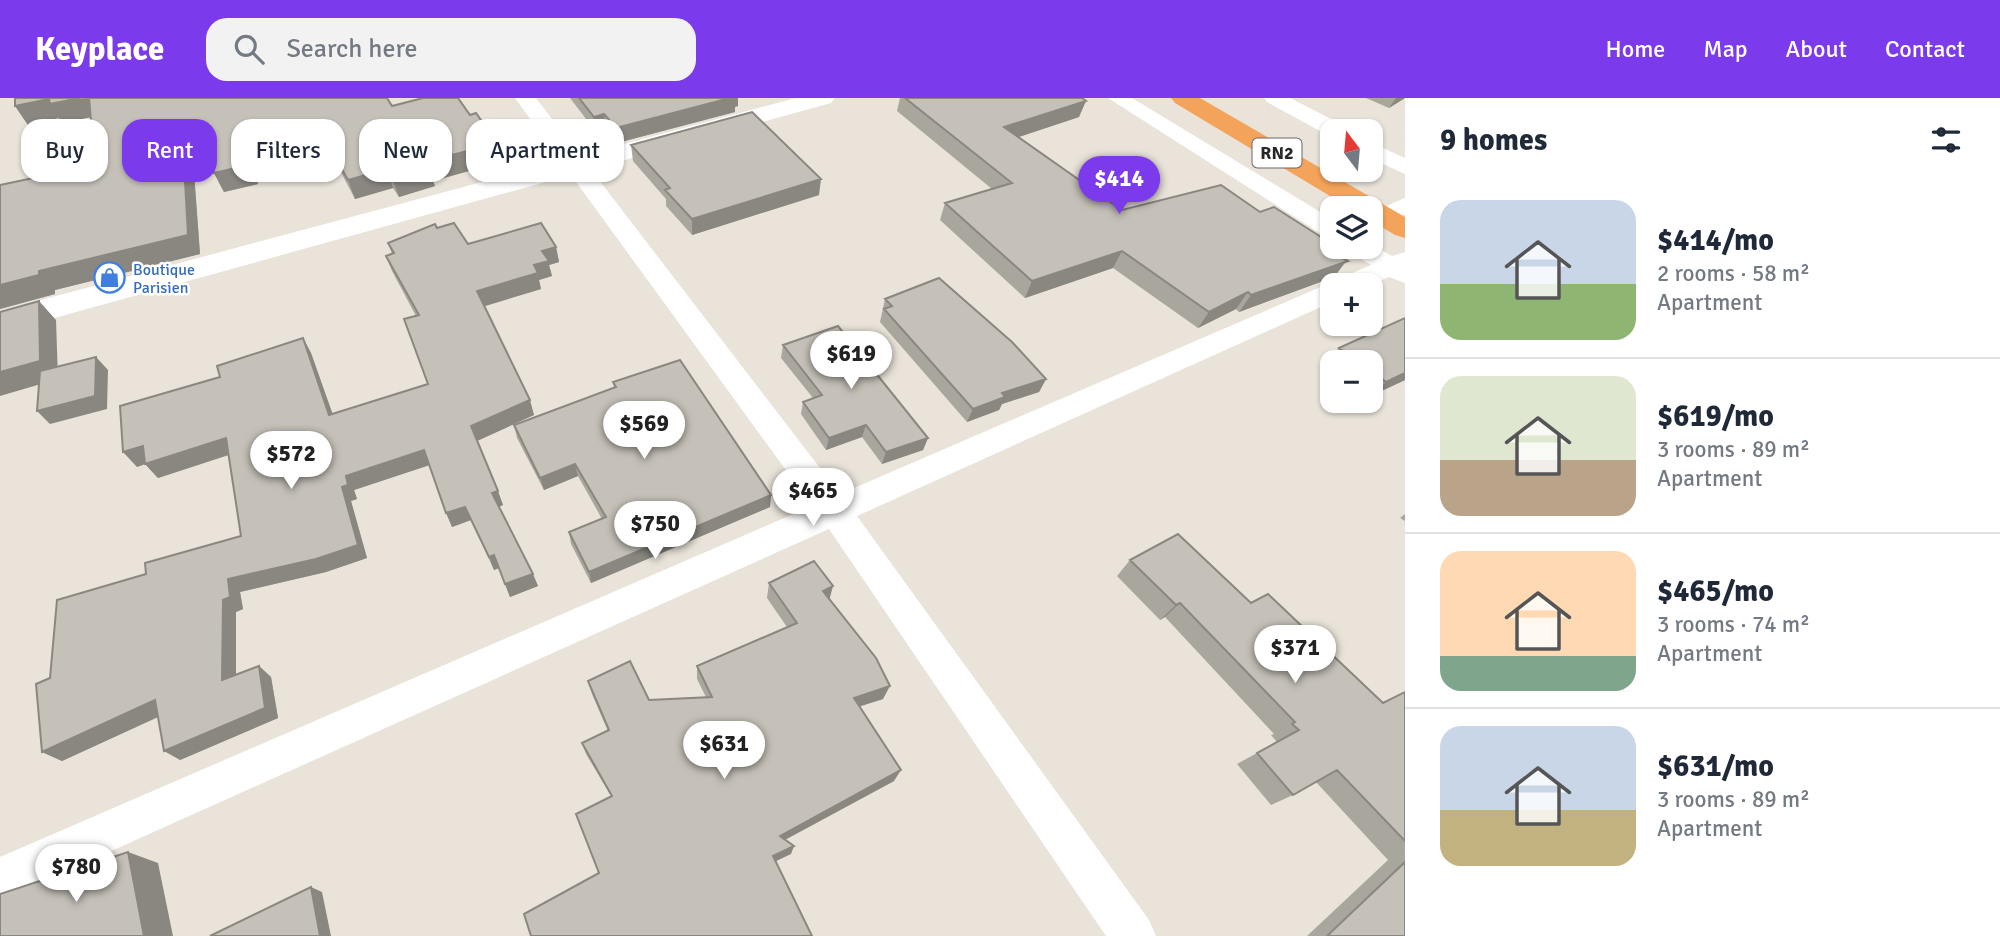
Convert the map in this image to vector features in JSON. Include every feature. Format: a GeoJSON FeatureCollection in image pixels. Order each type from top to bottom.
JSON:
{"type":"FeatureCollection","features":[{"type":"Feature","properties":{"kind":"highway","name":"RN2"},"geometry":{"type":"LineString","coordinates":[[1183,98],[1400,213]]}},
{"type":"Feature","properties":{"kind":"highway","name":"RN2"},"geometry":{"type":"LineString","coordinates":[[1217,98],[1320,155]]}},
{"type":"Feature","properties":{"kind":"highway","name":"RN2"},"geometry":{"type":"LineString","coordinates":[[1360,182],[1400,213]]}},
{"type":"Feature","properties":{"kind":"street"},"geometry":{"type":"LineString","coordinates":[[525,98],[540,119]]}},
{"type":"Feature","properties":{"kind":"street"},"geometry":{"type":"LineString","coordinates":[[624,153],[823,98]]}},
{"type":"Feature","properties":{"kind":"street"},"geometry":{"type":"LineString","coordinates":[[1118,98],[1320,223]]}},
{"type":"Feature","properties":{"kind":"street"},"geometry":{"type":"LineString","coordinates":[[1274,98],[1320,122]]}},
{"type":"Feature","properties":{"kind":"street"},"geometry":{"type":"LineString","coordinates":[[1383,156],[1405,167]]}},
{"type":"Feature","properties":{"kind":"street"},"geometry":{"type":"LineString","coordinates":[[0,322],[519,182]]}},
{"type":"Feature","properties":{"kind":"street"},"geometry":{"type":"LineString","coordinates":[[586,182],[836,513],[1133,936]]}},
{"type":"Feature","properties":{"kind":"street"},"geometry":{"type":"LineString","coordinates":[[1383,259],[1400,267]]}},
{"type":"Feature","properties":{"kind":"street"},"geometry":{"type":"LineString","coordinates":[[1383,273],[1400,267]]}},
{"type":"Feature","properties":{"kind":"street"},"geometry":{"type":"LineString","coordinates":[[0,879],[836,513],[1320,297]]}},
{"type":"Feature","properties":{"kind":"building"},"geometry":{"type":"Polygon","coordinates":[[[15,98],[80,98],[50,104],[49,99],[15,106],[15,98]]]}},
{"type":"Feature","properties":{"kind":"building"},"geometry":{"type":"Polygon","coordinates":[[[89,98],[387,98],[392,106],[423,98],[458,98],[470,115],[476,113],[480,119],[466,119],[466,151],[452,155],[452,119],[359,119],[359,177],[348,180],[345,175],[345,119],[231,119],[231,169],[217,172],[217,119],[122,119],[122,182],[185,182],[188,235],[39,271],[39,275],[0,285],[0,185],[21,181],[108,182],[108,119],[91,119],[89,98]]]}},
{"type":"Feature","properties":{"kind":"building"},"geometry":{"type":"Polygon","coordinates":[[[579,98],[730,98],[624,126],[624,119],[608,119],[604,114],[594,117],[579,98]]]}},
{"type":"Feature","properties":{"kind":"building"},"geometry":{"type":"Polygon","coordinates":[[[905,98],[1082,98],[1086,101],[1004,127],[1122,210],[1221,185],[1260,212],[1274,207],[1320,236],[1320,259],[1348,261],[1251,295],[1248,292],[1209,312],[1122,251],[1032,281],[945,203],[1012,183],[905,98]]]}},
{"type":"Feature","properties":{"kind":"building"},"geometry":{"type":"Polygon","coordinates":[[[752,112],[821,179],[692,219],[665,190],[670,188],[631,145],[752,112]]]}},
{"type":"Feature","properties":{"kind":"building"},"geometry":{"type":"Polygon","coordinates":[[[454,223],[468,244],[541,223],[556,247],[542,251],[549,261],[534,265],[538,273],[477,291],[530,400],[471,426],[498,491],[492,493],[533,574],[505,584],[494,555],[489,557],[465,507],[446,513],[424,450],[346,476],[348,485],[342,487],[358,545],[316,559],[228,579],[230,597],[223,600],[222,680],[259,666],[265,708],[164,751],[155,700],[42,752],[36,684],[50,678],[57,600],[146,574],[145,563],[241,536],[226,438],[145,464],[143,446],[123,452],[120,406],[220,377],[217,366],[303,338],[329,415],[428,384],[404,319],[419,315],[386,256],[394,253],[388,243],[435,224],[437,228],[454,223]]]}},
{"type":"Feature","properties":{"kind":"building"},"geometry":{"type":"Polygon","coordinates":[[[939,278],[1012,342],[1046,379],[1002,393],[1005,397],[973,409],[884,309],[892,306],[885,299],[939,278]]]}},
{"type":"Feature","properties":{"kind":"building"},"geometry":{"type":"Polygon","coordinates":[[[39,301],[40,361],[0,372],[0,312],[39,301]]]}},
{"type":"Feature","properties":{"kind":"building"},"geometry":{"type":"Polygon","coordinates":[[[1405,318],[1405,373],[1386,382],[1383,380],[1383,350],[1339,348],[1365,336],[1383,336],[1383,328],[1405,318]]]}},
{"type":"Feature","properties":{"kind":"building"},"geometry":{"type":"Polygon","coordinates":[[[838,326],[928,438],[886,452],[866,425],[829,438],[803,402],[822,395],[783,345],[838,326]]]}},
{"type":"Feature","properties":{"kind":"building"},"geometry":{"type":"Polygon","coordinates":[[[96,357],[95,396],[37,411],[40,371],[96,357]]]}},
{"type":"Feature","properties":{"kind":"building"},"geometry":{"type":"Polygon","coordinates":[[[680,360],[771,495],[589,572],[569,532],[606,517],[575,464],[540,478],[514,425],[616,387],[613,382],[680,360]]]}},
{"type":"Feature","properties":{"kind":"building"},"geometry":{"type":"Polygon","coordinates":[[[1178,534],[1251,603],[1268,594],[1383,703],[1405,692],[1405,841],[1337,770],[1293,795],[1257,753],[1299,730],[1292,724],[1295,722],[1180,603],[1176,605],[1130,560],[1178,534]]]}},
{"type":"Feature","properties":{"kind":"building"},"geometry":{"type":"Polygon","coordinates":[[[814,561],[833,586],[823,591],[876,658],[890,686],[854,698],[901,770],[780,836],[794,846],[773,856],[812,936],[531,936],[524,914],[599,873],[576,814],[612,796],[582,743],[609,730],[588,681],[630,661],[649,700],[712,697],[697,666],[797,623],[769,583],[814,561]]]}},
{"type":"Feature","properties":{"kind":"building"},"geometry":{"type":"Polygon","coordinates":[[[128,852],[144,936],[0,936],[0,894],[128,852]]]}},
{"type":"Feature","properties":{"kind":"building"},"geometry":{"type":"Polygon","coordinates":[[[1405,862],[1405,936],[1327,936],[1405,862]]]}},
{"type":"Feature","properties":{"kind":"building"},"geometry":{"type":"Polygon","coordinates":[[[311,887],[320,936],[210,936],[311,887]]]}},
{"type":"Feature","properties":{"kind":"place","name":"Boutique Parisien"},"geometry":{"type":"Point","coordinates":[110,278]}}]}
